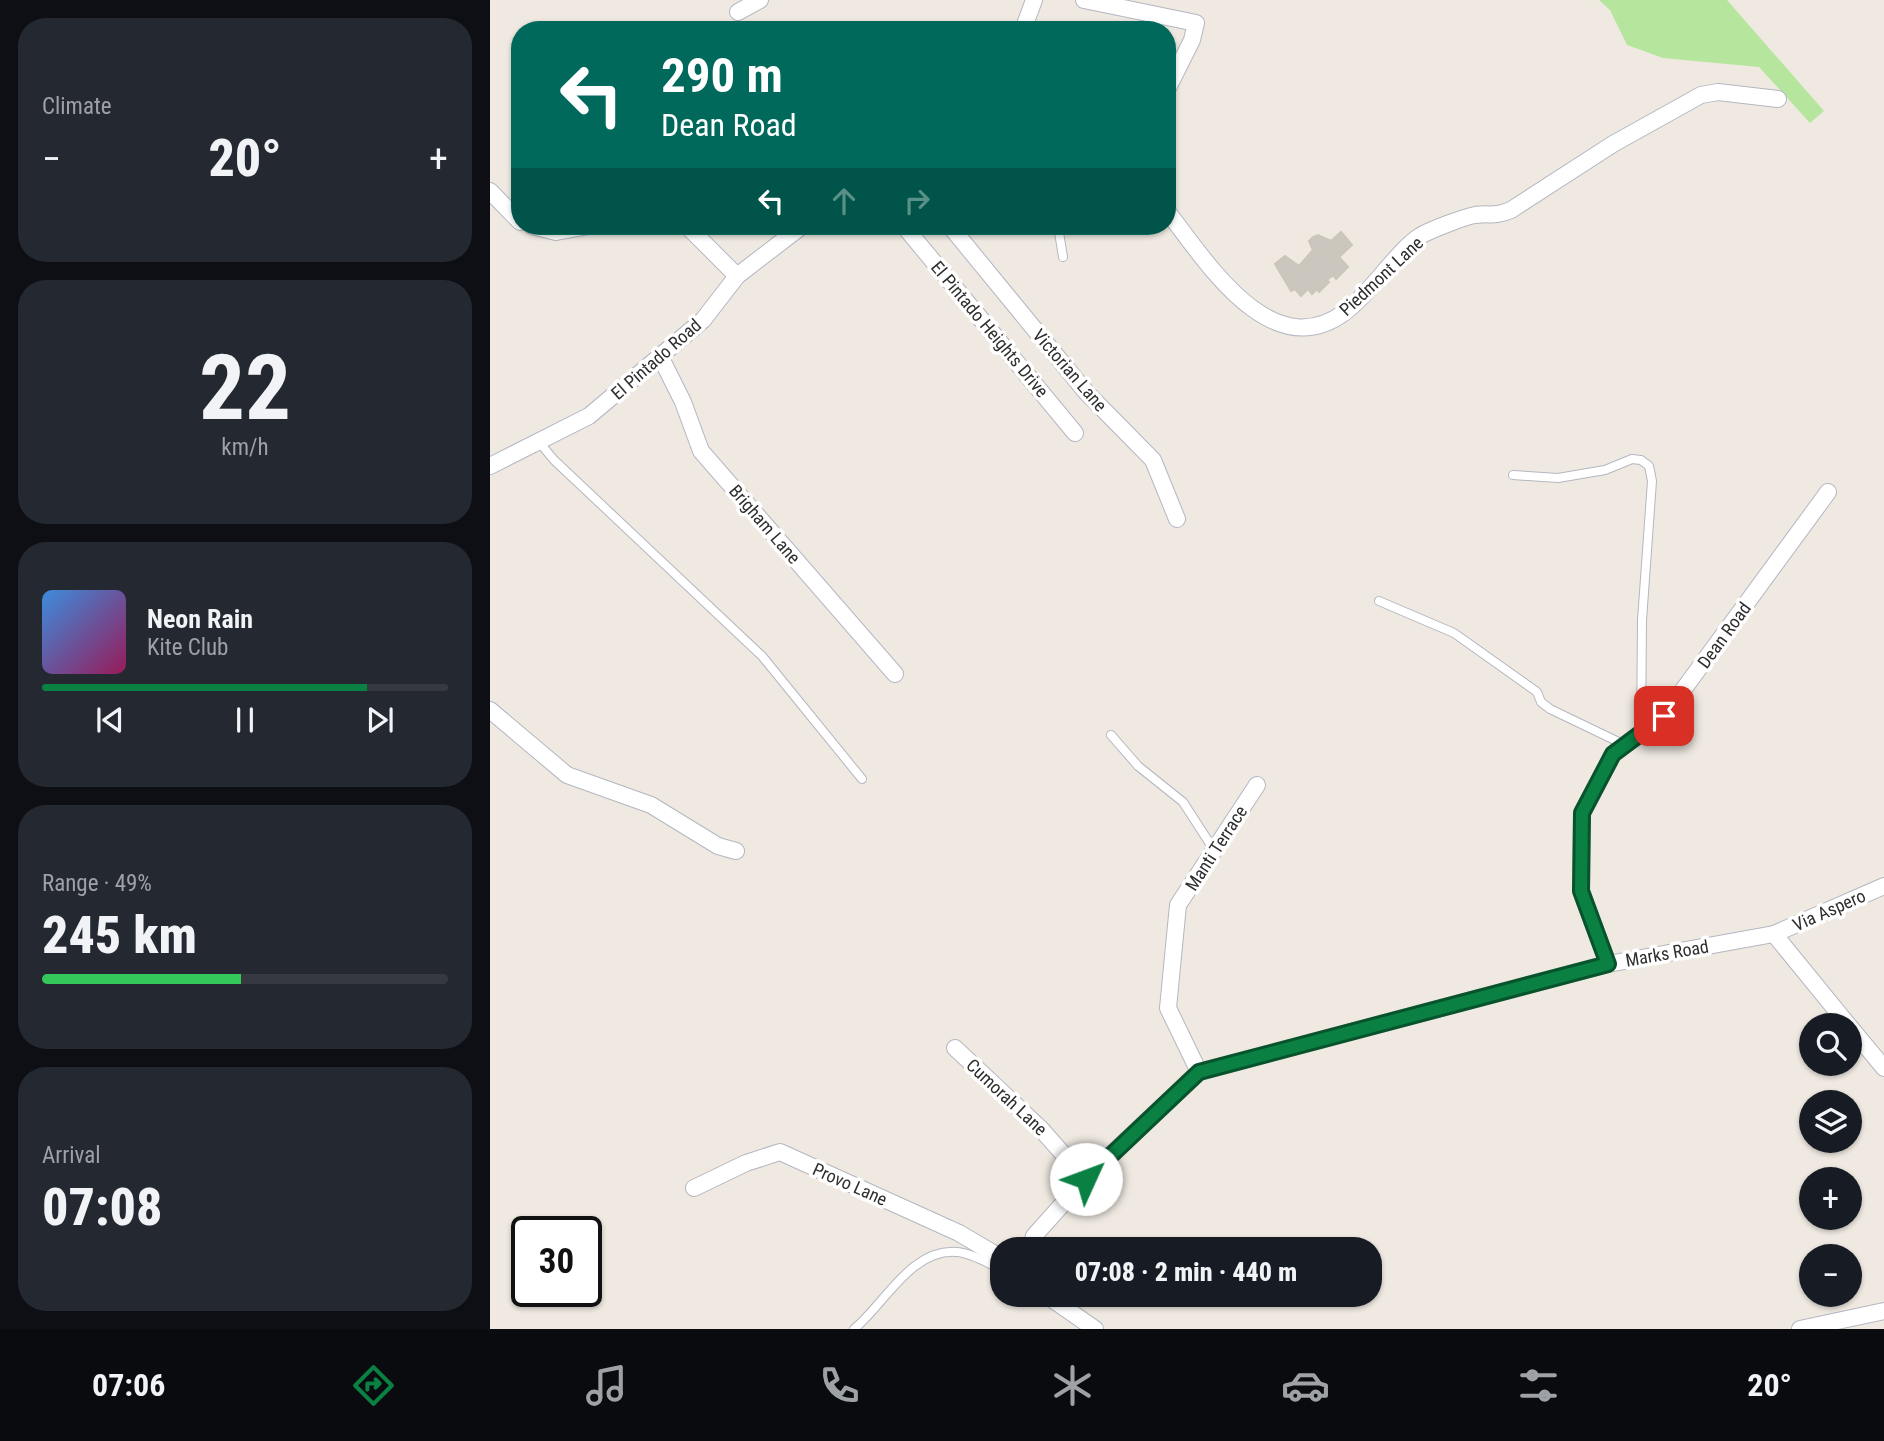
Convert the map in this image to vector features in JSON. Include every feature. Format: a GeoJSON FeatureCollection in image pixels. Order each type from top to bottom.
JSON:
{"type":"FeatureCollection","features":[{"type":"Feature","properties":{"kind":"street"},"geometry":{"type":"LineString","coordinates":[[738,12],[760,0]]}},
{"type":"Feature","properties":{"kind":"street"},"geometry":{"type":"LineString","coordinates":[[1026,21],[1034,0]]}},
{"type":"Feature","properties":{"kind":"street"},"geometry":{"type":"LineString","coordinates":[[1084,0],[1196,23],[1192,40],[1176,72]]}},
{"type":"Feature","properties":{"kind":"street","name":"Piedmont Lane"},"geometry":{"type":"LineString","coordinates":[[1176,222],[1242,302],[1272,322],[1301,329],[1313,327],[1325,324],[1345,312],[1420,236],[1476,215],[1494,217],[1511,210],[1685,102],[1718,92],[1778,99]]}},
{"type":"Feature","properties":{"kind":"street"},"geometry":{"type":"LineString","coordinates":[[490,191],[511,213]]}},
{"type":"Feature","properties":{"kind":"street"},"geometry":{"type":"LineString","coordinates":[[696,235],[737,276]]}},
{"type":"Feature","properties":{"kind":"street","name":"El Pintado Road"},"geometry":{"type":"LineString","coordinates":[[490,466],[589,416],[703,320],[737,276],[790,235]]}},
{"type":"Feature","properties":{"kind":"street","name":"El Pintado Heights Drive"},"geometry":{"type":"LineString","coordinates":[[911,235],[1076,433]]}},
{"type":"Feature","properties":{"kind":"street","name":"Victorian Lane"},"geometry":{"type":"LineString","coordinates":[[957,235],[1086,392],[1153,460],[1177,519]]}},
{"type":"Feature","properties":{"kind":"street","name":"Brigham Lane"},"geometry":{"type":"LineString","coordinates":[[661,358],[683,402],[701,451],[895,674]]}},
{"type":"Feature","properties":{"kind":"street","name":"Dean Road"},"geometry":{"type":"LineString","coordinates":[[1608,964],[1581,891],[1582,813],[1613,754],[1664,716],[1828,492]]}},
{"type":"Feature","properties":{"kind":"street"},"geometry":{"type":"LineString","coordinates":[[490,710],[567,775],[650,805],[718,846],[736,851]]}},
{"type":"Feature","properties":{"kind":"street","name":"Manti Terrace"},"geometry":{"type":"LineString","coordinates":[[1199,1072],[1168,1008],[1178,905],[1257,785]]}},
{"type":"Feature","properties":{"kind":"street","name":"Via Aspero"},"geometry":{"type":"LineString","coordinates":[[1774,934],[1884,886]]}},
{"type":"Feature","properties":{"kind":"street"},"geometry":{"type":"LineString","coordinates":[[1774,934],[1838,1013]]}},
{"type":"Feature","properties":{"kind":"street","name":"Marks Road"},"geometry":{"type":"LineString","coordinates":[[1034,1237],[1086,1179],[1199,1072],[1608,964],[1774,934]]}},
{"type":"Feature","properties":{"kind":"street"},"geometry":{"type":"LineString","coordinates":[[1862,1042],[1884,1068]]}},
{"type":"Feature","properties":{"kind":"street","name":"Cumorah Lane"},"geometry":{"type":"LineString","coordinates":[[955,1048],[1041,1129],[1086,1179]]}},
{"type":"Feature","properties":{"kind":"street","name":"Provo Lane"},"geometry":{"type":"LineString","coordinates":[[694,1188],[746,1163],[780,1153],[959,1233],[990,1251]]}},
{"type":"Feature","properties":{"kind":"street"},"geometry":{"type":"LineString","coordinates":[[1063,1307],[1095,1329]]}},
{"type":"Feature","properties":{"kind":"street"},"geometry":{"type":"LineString","coordinates":[[1800,1329],[1884,1311]]}},
{"type":"Feature","properties":{"kind":"lane"},"geometry":{"type":"LineString","coordinates":[[1059,235],[1063,257]]}},
{"type":"Feature","properties":{"kind":"lane"},"geometry":{"type":"LineString","coordinates":[[539,442],[554,460],[762,656],[862,779]]}},
{"type":"Feature","properties":{"kind":"lane"},"geometry":{"type":"LineString","coordinates":[[1513,475],[1558,478],[1605,470],[1632,459],[1641,460],[1650,466],[1652,481],[1643,607],[1641,734]]}},
{"type":"Feature","properties":{"kind":"lane"},"geometry":{"type":"LineString","coordinates":[[1379,601],[1454,633],[1537,692],[1541,702],[1550,709],[1625,745]]}},
{"type":"Feature","properties":{"kind":"lane"},"geometry":{"type":"LineString","coordinates":[[1111,735],[1138,766],[1183,802],[1214,850]]}},
{"type":"Feature","properties":{"kind":"lane"},"geometry":{"type":"LineString","coordinates":[[854,1329],[900,1279],[922,1263],[945,1252],[959,1252],[990,1265]]}},
{"type":"Feature","properties":{"kind":"green space"},"geometry":{"type":"Polygon","coordinates":[[[1599,0],[1727,0],[1824,111],[1810,123],[1759,67],[1663,58],[1627,45],[1610,10],[1599,0]]]}},
{"type":"Feature","properties":{"kind":"building"},"geometry":{"type":"Polygon","coordinates":[[[1341,232],[1352,245],[1339,257],[1348,267],[1336,279],[1333,275],[1327,280],[1329,282],[1319,292],[1317,289],[1312,294],[1308,289],[1301,296],[1295,289],[1291,291],[1275,264],[1285,256],[1299,266],[1313,250],[1309,241],[1313,237],[1318,235],[1331,241],[1341,232]]]}},
{"type":"Feature","properties":{"kind":"route"},"geometry":{"type":"LineString","coordinates":[[1086,1179],[1199,1072],[1608,964],[1581,891],[1582,813],[1613,754],[1664,716]]}}]}
